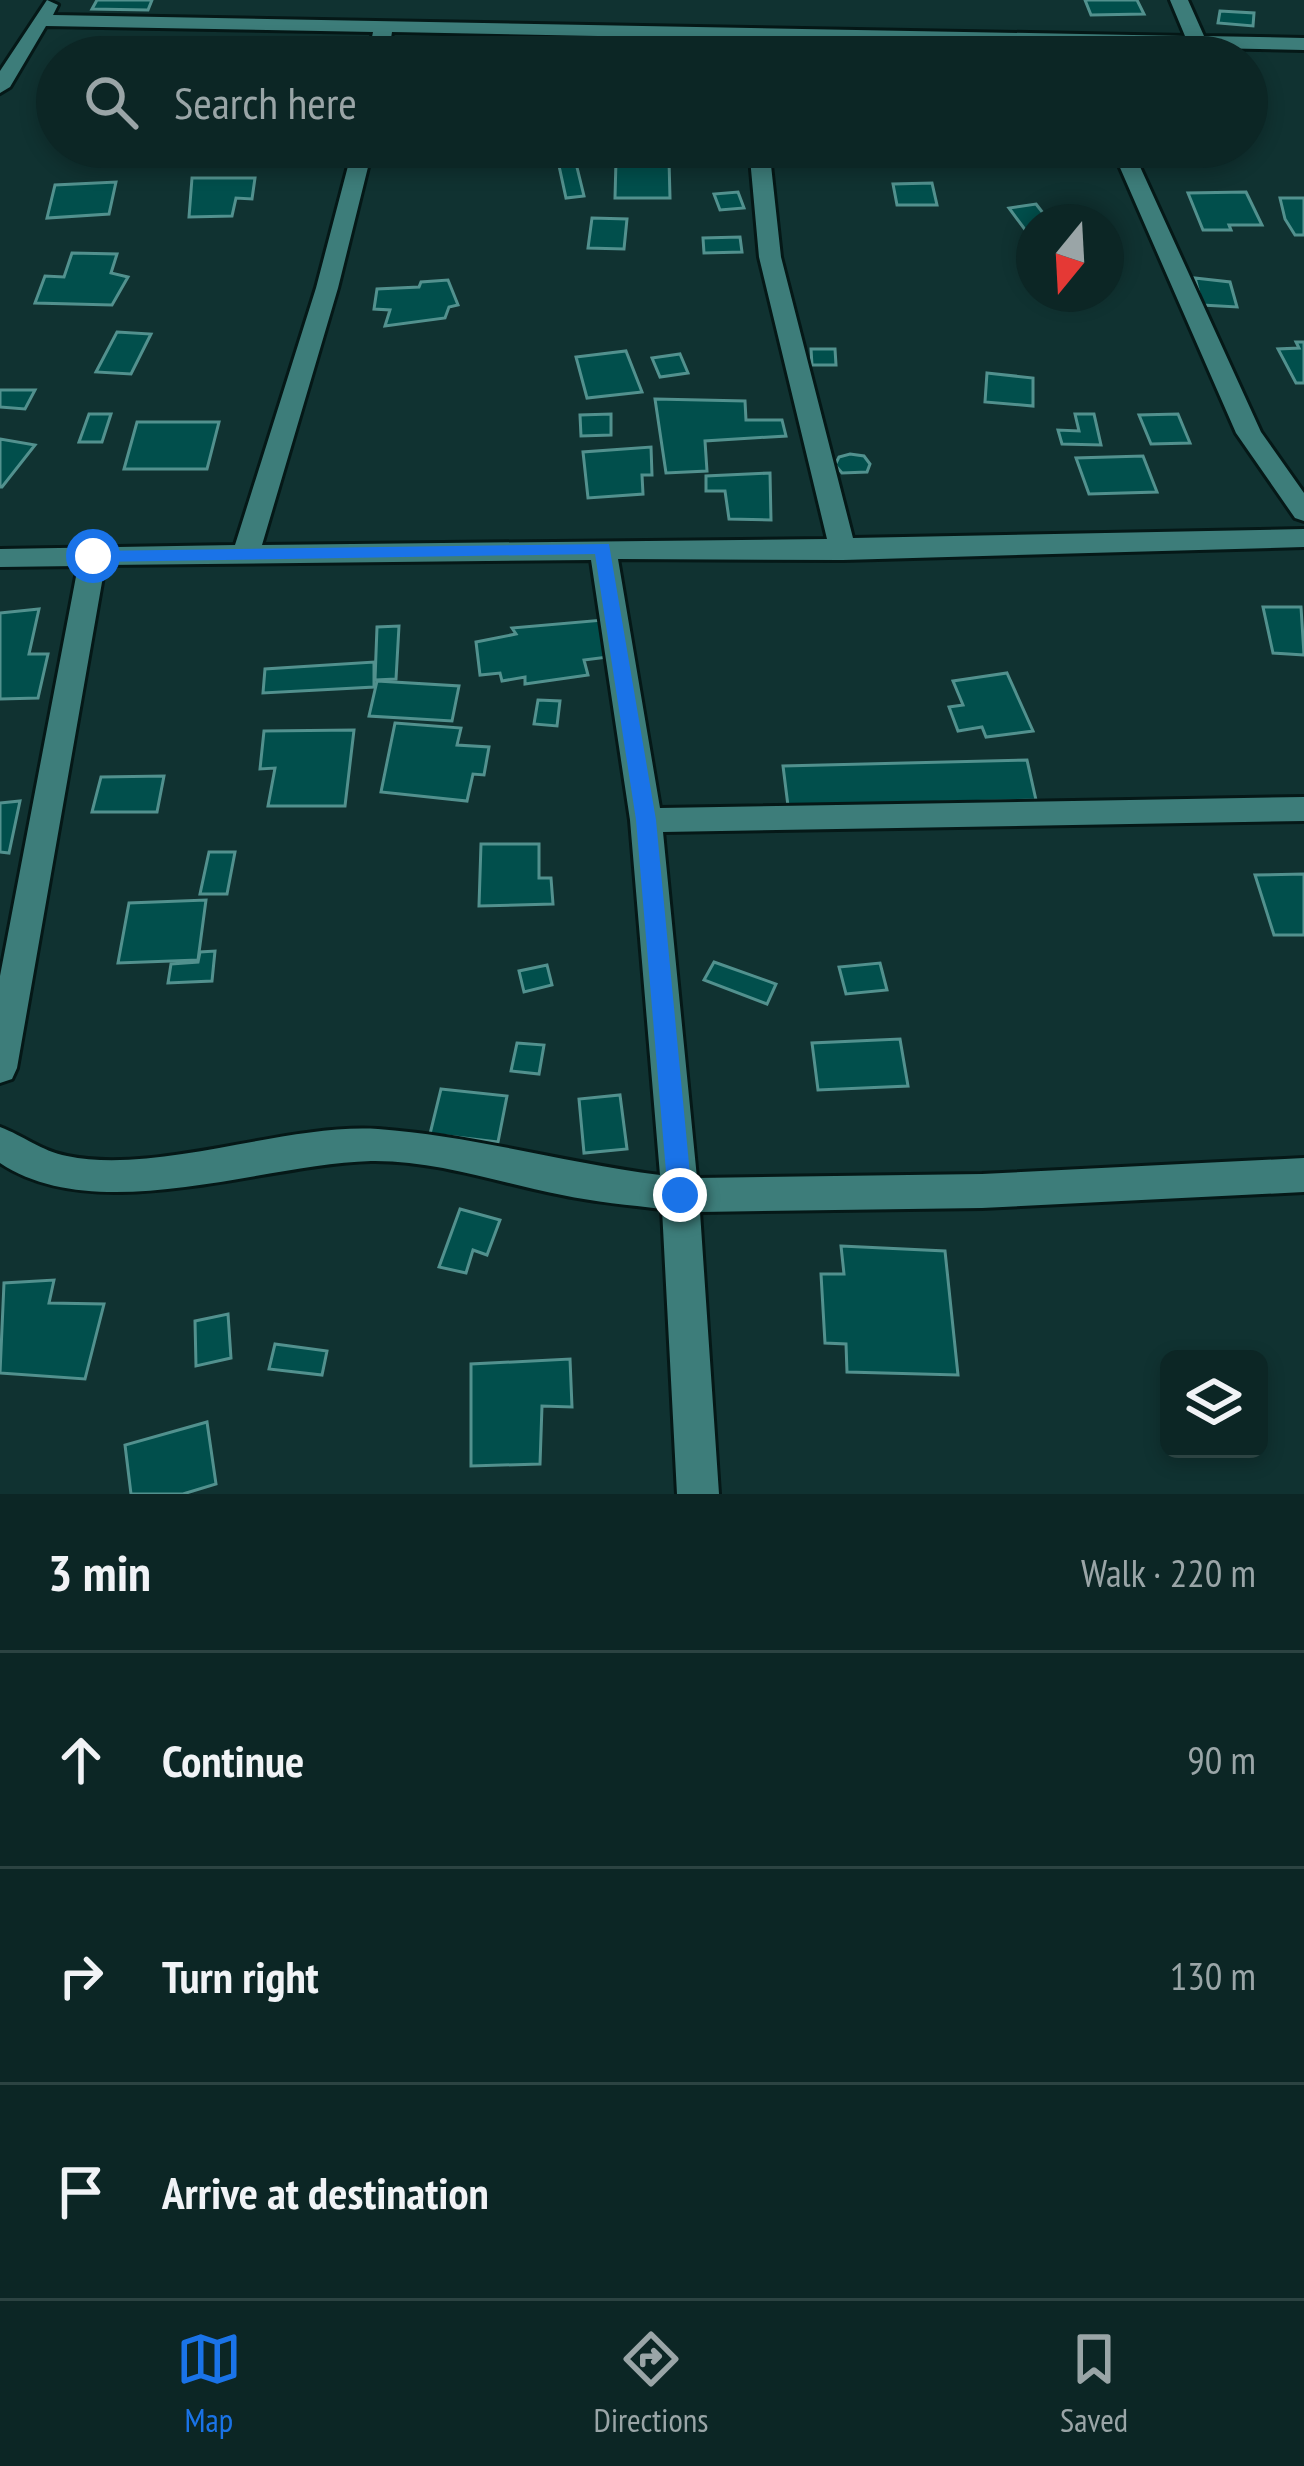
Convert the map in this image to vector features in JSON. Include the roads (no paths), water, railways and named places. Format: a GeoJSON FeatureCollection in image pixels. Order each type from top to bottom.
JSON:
{"type":"FeatureCollection","features":[{"type":"Feature","properties":{"kind":"street"},"geometry":{"type":"LineString","coordinates":[[0,87],[52,0]]}},
{"type":"Feature","properties":{"kind":"street"},"geometry":{"type":"LineString","coordinates":[[1179,0],[1195,36]]}},
{"type":"Feature","properties":{"kind":"street"},"geometry":{"type":"LineString","coordinates":[[41,20],[384,25],[572,36]]}},
{"type":"Feature","properties":{"kind":"street"},"geometry":{"type":"LineString","coordinates":[[382,36],[384,25]]}},
{"type":"Feature","properties":{"kind":"street"},"geometry":{"type":"LineString","coordinates":[[1268,43],[1304,44]]}},
{"type":"Feature","properties":{"kind":"street"},"geometry":{"type":"LineString","coordinates":[[1274,43],[1304,58]]}},
{"type":"Feature","properties":{"kind":"street"},"geometry":{"type":"LineString","coordinates":[[246,554],[327,288],[358,168]]}},
{"type":"Feature","properties":{"kind":"street"},"geometry":{"type":"LineString","coordinates":[[761,168],[770,257],[843,550]]}},
{"type":"Feature","properties":{"kind":"street"},"geometry":{"type":"LineString","coordinates":[[1130,168],[1249,433],[1304,512]]}},
{"type":"Feature","properties":{"kind":"street"},"geometry":{"type":"LineString","coordinates":[[0,558],[603,548],[843,550],[1304,538]]}},
{"type":"Feature","properties":{"kind":"street"},"geometry":{"type":"LineString","coordinates":[[603,548],[646,820],[680,1195],[698,1494]]}},
{"type":"Feature","properties":{"kind":"street"},"geometry":{"type":"LineString","coordinates":[[0,1068],[93,556]]}},
{"type":"Feature","properties":{"kind":"street"},"geometry":{"type":"LineString","coordinates":[[646,820],[1304,809]]}},
{"type":"Feature","properties":{"kind":"street"},"geometry":{"type":"LineString","coordinates":[[0,1143],[26,1161],[71,1174],[131,1174],[373,1144],[680,1195],[982,1191],[1304,1174]]}}]}
